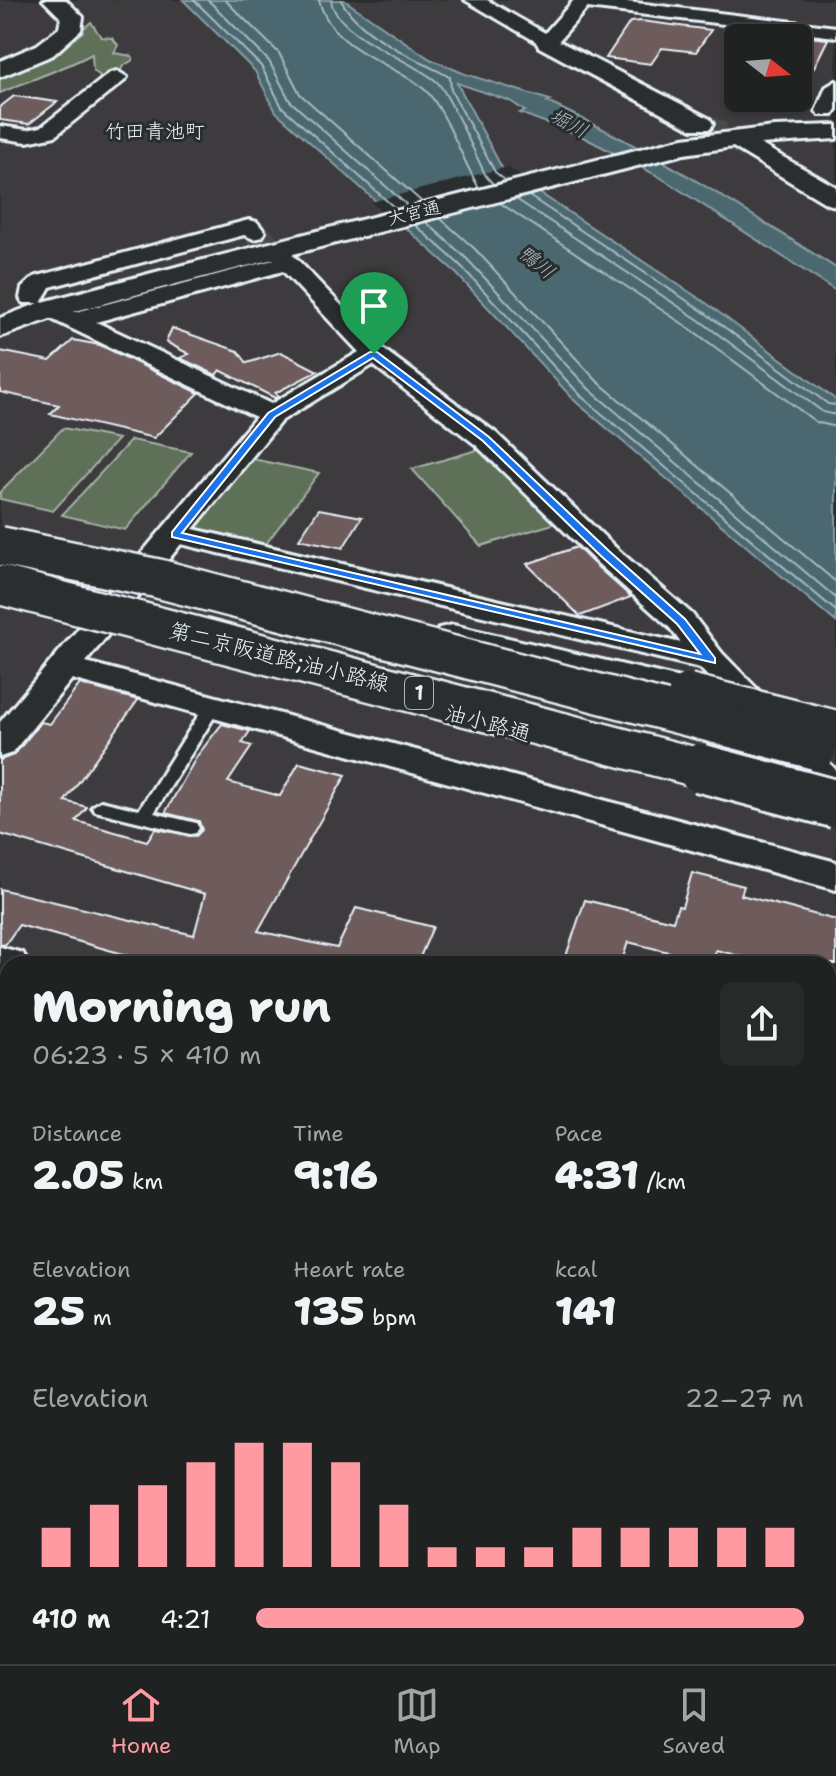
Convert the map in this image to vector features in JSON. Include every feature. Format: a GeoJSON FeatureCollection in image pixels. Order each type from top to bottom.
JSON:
{"type":"FeatureCollection","features":[{"type":"Feature","properties":{"kind":"main road"},"geometry":{"type":"LineString","coordinates":[[0,52],[34,43],[53,28],[52,14],[32,0]]}},
{"type":"Feature","properties":{"kind":"main road"},"geometry":{"type":"LineString","coordinates":[[0,70],[45,50],[70,30],[72,17],[54,0]]}},
{"type":"Feature","properties":{"kind":"main road"},"geometry":{"type":"LineString","coordinates":[[547,42],[698,122],[833,119]]}},
{"type":"Feature","properties":{"kind":"main road","name":"大宮通"},"geometry":{"type":"LineString","coordinates":[[0,328],[52,309],[330,229],[677,142],[774,135],[833,119]]}},
{"type":"Feature","properties":{"kind":"main road"},"geometry":{"type":"LineString","coordinates":[[836,143],[748,148],[836,198]]}},
{"type":"Feature","properties":{"kind":"main road","name":"大宮通"},"geometry":{"type":"LineString","coordinates":[[0,311],[52,309]]}},
{"type":"Feature","properties":{"kind":"main road"},"geometry":{"type":"LineString","coordinates":[[0,527],[152,572]]}},
{"type":"Feature","properties":{"kind":"main road"},"geometry":{"type":"LineString","coordinates":[[0,535],[152,572],[699,676],[831,748]]}},
{"type":"Feature","properties":{"kind":"main road","name":"第二京阪道路;油小路線"},"geometry":{"type":"LineString","coordinates":[[0,546],[152,572],[831,748]]}},
{"type":"Feature","properties":{"kind":"main road"},"geometry":{"type":"LineString","coordinates":[[0,585],[112,618]]}},
{"type":"Feature","properties":{"kind":"main road","name":"油小路通"},"geometry":{"type":"LineString","coordinates":[[0,592],[112,618],[836,808]]}},
{"type":"Feature","properties":{"kind":"main road"},"geometry":{"type":"LineString","coordinates":[[0,599],[112,618]]}},
{"type":"Feature","properties":{"kind":"street"},"geometry":{"type":"LineString","coordinates":[[474,0],[547,42],[583,1],[836,32]]}},
{"type":"Feature","properties":{"kind":"street"},"geometry":{"type":"LineString","coordinates":[[0,132],[27,136],[48,132],[117,77]]}},
{"type":"Feature","properties":{"kind":"street"},"geometry":{"type":"LineString","coordinates":[[833,119],[836,87]]}},
{"type":"Feature","properties":{"kind":"street"},"geometry":{"type":"LineString","coordinates":[[254,232],[249,227],[42,282],[34,288],[52,309],[272,415]]}},
{"type":"Feature","properties":{"kind":"street"},"geometry":{"type":"LineString","coordinates":[[52,309],[286,261],[374,354],[486,439],[605,554],[681,621],[699,676],[836,808]]}},
{"type":"Feature","properties":{"kind":"street"},"geometry":{"type":"LineString","coordinates":[[0,745],[64,666],[152,572],[176,534],[272,415],[374,354]]}},
{"type":"Feature","properties":{"kind":"street"},"geometry":{"type":"LineString","coordinates":[[176,534],[699,676]]}},
{"type":"Feature","properties":{"kind":"street"},"geometry":{"type":"LineString","coordinates":[[64,666],[836,876]]}},
{"type":"Feature","properties":{"kind":"lane"},"geometry":{"type":"LineString","coordinates":[[143,817],[213,706]]}},
{"type":"Feature","properties":{"kind":"lane"},"geometry":{"type":"LineString","coordinates":[[101,807],[190,828]]}},
{"type":"Feature","properties":{"kind":"shaded area"},"geometry":{"type":"Polygon","coordinates":[[[0,0],[836,0],[836,956],[0,956],[0,0]]]}},
{"type":"Feature","properties":{"kind":"green space"},"geometry":{"type":"Polygon","coordinates":[[[91,22],[101,37],[112,38],[118,45],[114,53],[132,56],[133,60],[120,72],[100,82],[100,76],[93,70],[92,54],[0,93],[0,77],[57,52],[91,22]]]}},
{"type":"Feature","properties":{"kind":"green space"},"geometry":{"type":"Polygon","coordinates":[[[63,428],[118,439],[53,511],[0,499],[0,492],[63,428]]]}},
{"type":"Feature","properties":{"kind":"green space"},"geometry":{"type":"Polygon","coordinates":[[[131,440],[191,452],[125,530],[62,515],[131,440]]]}},
{"type":"Feature","properties":{"kind":"green space"},"geometry":{"type":"Polygon","coordinates":[[[484,448],[556,523],[481,546],[412,469],[484,448]]]}},
{"type":"Feature","properties":{"kind":"green space"},"geometry":{"type":"Polygon","coordinates":[[[248,458],[319,473],[266,544],[191,527],[248,458]]]}},
{"type":"Feature","properties":{"kind":"water"},"geometry":{"type":"Polygon","coordinates":[[[183,0],[344,0],[430,59],[465,74],[550,100],[547,102],[622,139],[730,201],[836,268],[836,291],[658,176],[581,136],[520,113],[525,111],[510,101],[457,83],[502,168],[709,305],[836,400],[836,622],[576,402],[453,270],[276,112],[255,71],[183,0]]]}},
{"type":"Feature","properties":{"kind":"pier"},"geometry":{"type":"Polygon","coordinates":[[[507,167],[544,191],[401,229],[371,202],[507,167]]]}},
{"type":"Feature","properties":{"kind":"building"},"geometry":{"type":"Polygon","coordinates":[[[630,22],[711,30],[696,52],[662,48],[651,64],[606,58],[630,22]]]}},
{"type":"Feature","properties":{"kind":"building"},"geometry":{"type":"Polygon","coordinates":[[[812,37],[828,39],[812,71],[812,37]]]}},
{"type":"Feature","properties":{"kind":"building"},"geometry":{"type":"Polygon","coordinates":[[[14,96],[57,102],[29,124],[0,120],[0,107],[14,96]]]}},
{"type":"Feature","properties":{"kind":"building"},"geometry":{"type":"Polygon","coordinates":[[[172,328],[238,351],[247,363],[281,352],[318,371],[275,393],[278,396],[275,398],[220,370],[216,375],[180,358],[189,354],[166,342],[172,328]]]}},
{"type":"Feature","properties":{"kind":"building"},"geometry":{"type":"Polygon","coordinates":[[[73,340],[100,345],[199,393],[154,438],[50,414],[59,405],[0,392],[0,351],[50,361],[73,340]]]}},
{"type":"Feature","properties":{"kind":"building"},"geometry":{"type":"Polygon","coordinates":[[[319,509],[362,517],[343,548],[299,539],[319,509]]]}},
{"type":"Feature","properties":{"kind":"building"},"geometry":{"type":"Polygon","coordinates":[[[577,547],[631,597],[580,616],[527,564],[577,547]]]}},
{"type":"Feature","properties":{"kind":"building"},"geometry":{"type":"Polygon","coordinates":[[[80,684],[138,700],[65,801],[87,807],[76,821],[147,841],[155,829],[196,836],[202,830],[199,821],[165,813],[197,756],[222,724],[250,731],[242,743],[252,746],[228,782],[280,796],[299,763],[346,775],[258,931],[337,948],[356,908],[433,927],[420,956],[130,956],[19,925],[5,945],[0,944],[0,889],[194,935],[205,894],[0,834],[0,760],[14,755],[41,722],[50,724],[80,684]]]}},
{"type":"Feature","properties":{"kind":"building"},"geometry":{"type":"Polygon","coordinates":[[[692,873],[744,886],[741,895],[836,920],[836,956],[739,956],[716,950],[715,956],[685,956],[628,942],[624,956],[566,956],[585,900],[673,921],[678,906],[682,907],[692,873]]]}},
{"type":"Feature","properties":{"kind":"tunnel"},"geometry":{"type":"LineString","coordinates":[[701,124],[745,146]]}},
{"type":"Feature","properties":{"kind":"tunnel"},"geometry":{"type":"LineString","coordinates":[[254,232],[284,259]]}},
{"type":"Feature","properties":{"kind":"district","name":"竹田青池町"},"geometry":{"type":"Point","coordinates":[155,131]}},
{"type":"Feature","properties":{"kind":"route"},"geometry":{"type":"LineString","coordinates":[[374,354],[486,439],[605,554],[681,621],[711,660],[176,534],[272,415],[374,354]]}},
{"type":"Feature","properties":{"kind":"water label","name":"堀川"},"geometry":{"type":"Point","coordinates":[569,123]}},
{"type":"Feature","properties":{"kind":"water label","name":"鴨川"},"geometry":{"type":"Point","coordinates":[537,262]}}]}
